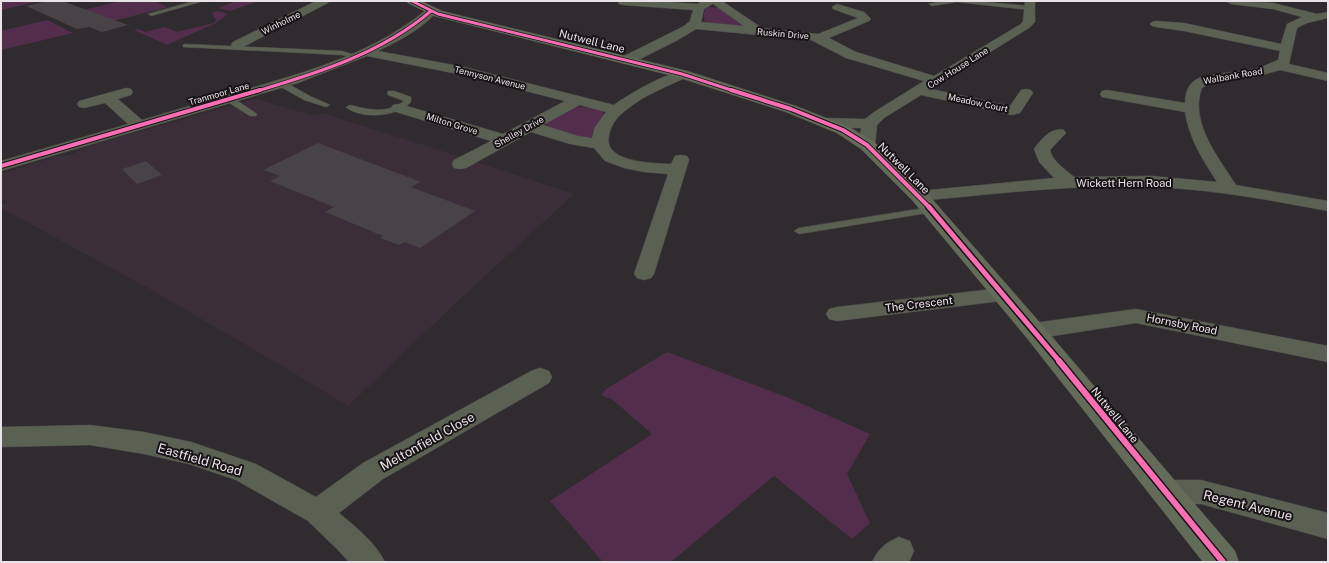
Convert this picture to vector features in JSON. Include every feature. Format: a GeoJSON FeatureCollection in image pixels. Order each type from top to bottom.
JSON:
{"type":"FeatureCollection","features":[{"type":"Feature","properties":{"kind":"street","name":"Winholme"},"geometry":{"type":"LineString","coordinates":[[237,45],[324,1]]}},
{"type":"Feature","properties":{"kind":"street","name":"Nutwell Lane"},"geometry":{"type":"LineString","coordinates":[[412,1],[427,7],[438,14],[682,74],[791,109],[843,130],[867,145],[925,203],[1034,331],[1223,562]]}},
{"type":"Feature","properties":{"kind":"street"},"geometry":{"type":"LineString","coordinates":[[622,4],[698,7],[701,4],[711,1]]}},
{"type":"Feature","properties":{"kind":"street"},"geometry":{"type":"LineString","coordinates":[[715,1],[760,32]]}},
{"type":"Feature","properties":{"kind":"street"},"geometry":{"type":"LineString","coordinates":[[1231,1],[1273,4],[1321,16]]}},
{"type":"Feature","properties":{"kind":"street","name":"Cow House Lane"},"geometry":{"type":"LineString","coordinates":[[869,124],[879,115],[937,81],[1024,26],[1029,22],[1030,4]]}},
{"type":"Feature","properties":{"kind":"street","name":"Tranmoor Lane"},"geometry":{"type":"LineString","coordinates":[[1,166],[282,84],[320,71],[360,54],[410,28],[427,7]]}},
{"type":"Feature","properties":{"kind":"street"},"geometry":{"type":"LineString","coordinates":[[627,60],[686,31],[694,25],[697,19],[698,7]]}},
{"type":"Feature","properties":{"kind":"street"},"geometry":{"type":"LineString","coordinates":[[819,38],[863,20],[864,18],[860,14],[840,9]]}},
{"type":"Feature","properties":{"kind":"street"},"geometry":{"type":"LineString","coordinates":[[1280,66],[1284,62],[1292,26],[1296,23],[1321,16]]}},
{"type":"Feature","properties":{"kind":"street"},"geometry":{"type":"LineString","coordinates":[[1156,24],[1184,24],[1286,48]]}},
{"type":"Feature","properties":{"kind":"street","name":"Ruskin Drive"},"geometry":{"type":"LineString","coordinates":[[694,25],[819,38],[851,55],[937,81]]}},
{"type":"Feature","properties":{"kind":"street","name":"Tennyson Avenue"},"geometry":{"type":"LineString","coordinates":[[360,54],[464,71],[616,110]]}},
{"type":"Feature","properties":{"kind":"street"},"geometry":{"type":"LineString","coordinates":[[1280,66],[1328,77]]}},
{"type":"Feature","properties":{"kind":"street","name":"Walbank Road"},"geometry":{"type":"LineString","coordinates":[[1230,188],[1196,133],[1191,109],[1194,88],[1197,83],[1205,80],[1280,66]]}},
{"type":"Feature","properties":{"kind":"street"},"geometry":{"type":"LineString","coordinates":[[644,274],[680,165],[624,163],[606,154],[600,144],[600,133],[607,120],[616,110],[627,102],[682,74]]}},
{"type":"Feature","properties":{"kind":"street","name":"Meadow Court"},"geometry":{"type":"LineString","coordinates":[[920,91],[1012,111],[1015,110],[1026,93]]}},
{"type":"Feature","properties":{"kind":"street"},"geometry":{"type":"LineString","coordinates":[[84,104],[126,92]]}},
{"type":"Feature","properties":{"kind":"street"},"geometry":{"type":"LineString","coordinates":[[1107,94],[1123,100],[1191,109]]}},
{"type":"Feature","properties":{"kind":"street"},"geometry":{"type":"LineString","coordinates":[[107,97],[139,125]]}},
{"type":"Feature","properties":{"kind":"street","name":"Shelley Drive"},"geometry":{"type":"LineString","coordinates":[[460,164],[577,101]]}},
{"type":"Feature","properties":{"kind":"street","name":"Milton Grove"},"geometry":{"type":"LineString","coordinates":[[398,108],[505,140]]}},
{"type":"Feature","properties":{"kind":"street"},"geometry":{"type":"LineString","coordinates":[[827,123],[869,124],[867,145]]}},
{"type":"Feature","properties":{"kind":"street"},"geometry":{"type":"LineString","coordinates":[[529,126],[576,141],[600,144]]}},
{"type":"Feature","properties":{"kind":"street"},"geometry":{"type":"LineString","coordinates":[[1058,133],[1042,149],[1042,154],[1046,160],[1070,182]]}},
{"type":"Feature","properties":{"kind":"street","name":"Wickett Hern Road"},"geometry":{"type":"LineString","coordinates":[[925,203],[1070,182],[1127,181],[1230,188],[1261,192],[1328,206]]}},
{"type":"Feature","properties":{"kind":"street","name":"The Crescent"},"geometry":{"type":"LineString","coordinates":[[837,314],[1002,295]]}},
{"type":"Feature","properties":{"kind":"street","name":"Hornsby Road"},"geometry":{"type":"LineString","coordinates":[[1034,331],[1136,316],[1148,317],[1328,354]]}},
{"type":"Feature","properties":{"kind":"street","name":"Meltonfield Close"},"geometry":{"type":"LineString","coordinates":[[318,512],[373,471],[540,377]]}},
{"type":"Feature","properties":{"kind":"street","name":"Eastfield Road"},"geometry":{"type":"LineString","coordinates":[[1,437],[90,436],[144,443],[185,452],[246,472],[318,512],[348,539],[369,562]]}},
{"type":"Feature","properties":{"kind":"street","name":"Regent Avenue"},"geometry":{"type":"LineString","coordinates":[[1167,492],[1201,492],[1328,526]]}},
{"type":"Feature","properties":{"kind":"lane"},"geometry":{"type":"LineString","coordinates":[[151,14],[201,1]]}},
{"type":"Feature","properties":{"kind":"lane"},"geometry":{"type":"LineString","coordinates":[[932,4],[957,1],[1030,4]]}},
{"type":"Feature","properties":{"kind":"lane"},"geometry":{"type":"LineString","coordinates":[[185,46],[360,54]]}},
{"type":"Feature","properties":{"kind":"lane"},"geometry":{"type":"LineString","coordinates":[[282,84],[307,98],[326,105]]}},
{"type":"Feature","properties":{"kind":"lane"},"geometry":{"type":"LineString","coordinates":[[350,107],[363,112],[378,114],[386,113],[407,102],[408,99],[391,93]]}},
{"type":"Feature","properties":{"kind":"lane"},"geometry":{"type":"LineString","coordinates":[[229,99],[253,114]]}},
{"type":"Feature","properties":{"kind":"lane"},"geometry":{"type":"LineString","coordinates":[[799,231],[925,203]]}},
{"type":"Feature","properties":{"kind":"shaded area"},"geometry":{"type":"Polygon","coordinates":[[[1,1],[41,1],[1,10],[1,1]]]}},
{"type":"Feature","properties":{"kind":"shaded area"},"geometry":{"type":"Polygon","coordinates":[[[121,1],[153,1],[168,7],[106,23],[79,11],[121,1]]]}},
{"type":"Feature","properties":{"kind":"shaded area"},"geometry":{"type":"Polygon","coordinates":[[[237,1],[259,1],[230,11],[218,8],[237,1]]]}},
{"type":"Feature","properties":{"kind":"shaded area"},"geometry":{"type":"Polygon","coordinates":[[[707,7],[721,8],[746,24],[743,28],[706,23],[704,15],[707,7]]]}},
{"type":"Feature","properties":{"kind":"shaded area"},"geometry":{"type":"Polygon","coordinates":[[[218,11],[228,14],[216,23],[167,45],[134,30],[138,29],[146,32],[165,27],[177,32],[214,23],[217,19],[213,17],[215,16],[211,13],[218,11]]]}},
{"type":"Feature","properties":{"kind":"shaded area"},"geometry":{"type":"Polygon","coordinates":[[[47,20],[73,33],[1,50],[1,31],[47,20]]]}},
{"type":"Feature","properties":{"kind":"shaded area"},"geometry":{"type":"Polygon","coordinates":[[[256,99],[315,116],[322,113],[574,194],[461,298],[348,406],[150,289],[1,208],[1,205],[8,202],[1,199],[1,174],[57,156],[72,155],[81,148],[256,99]]]}},
{"type":"Feature","properties":{"kind":"shaded area"},"geometry":{"type":"Polygon","coordinates":[[[581,107],[600,109],[605,115],[592,137],[578,138],[548,127],[546,124],[573,108],[581,107]]]}},
{"type":"Feature","properties":{"kind":"shaded area"},"geometry":{"type":"Polygon","coordinates":[[[667,352],[789,398],[870,434],[847,474],[870,523],[852,539],[774,476],[671,562],[603,562],[550,501],[652,434],[613,400],[601,395],[606,389],[667,352]]]}},
{"type":"Feature","properties":{"kind":"building"},"geometry":{"type":"Polygon","coordinates":[[[48,1],[62,1],[128,25],[102,32],[89,27],[77,29],[26,6],[48,1]]]}},
{"type":"Feature","properties":{"kind":"building"},"geometry":{"type":"Polygon","coordinates":[[[318,143],[421,182],[411,187],[475,211],[420,248],[405,242],[399,245],[380,238],[383,236],[325,212],[334,207],[270,181],[280,176],[263,170],[318,143]]]}},
{"type":"Feature","properties":{"kind":"building"},"geometry":{"type":"Polygon","coordinates":[[[146,161],[162,175],[137,184],[122,169],[146,161]]]}},
{"type":"Feature","properties":{"kind":"cycle path"},"geometry":{"type":"LineString","coordinates":[[412,1],[438,14],[682,74],[791,109],[843,130],[867,145],[919,196],[1034,331],[1223,562]]}},
{"type":"Feature","properties":{"kind":"cycle path"},"geometry":{"type":"LineString","coordinates":[[1,166],[310,74],[366,52],[402,34],[431,11]]}}]}
